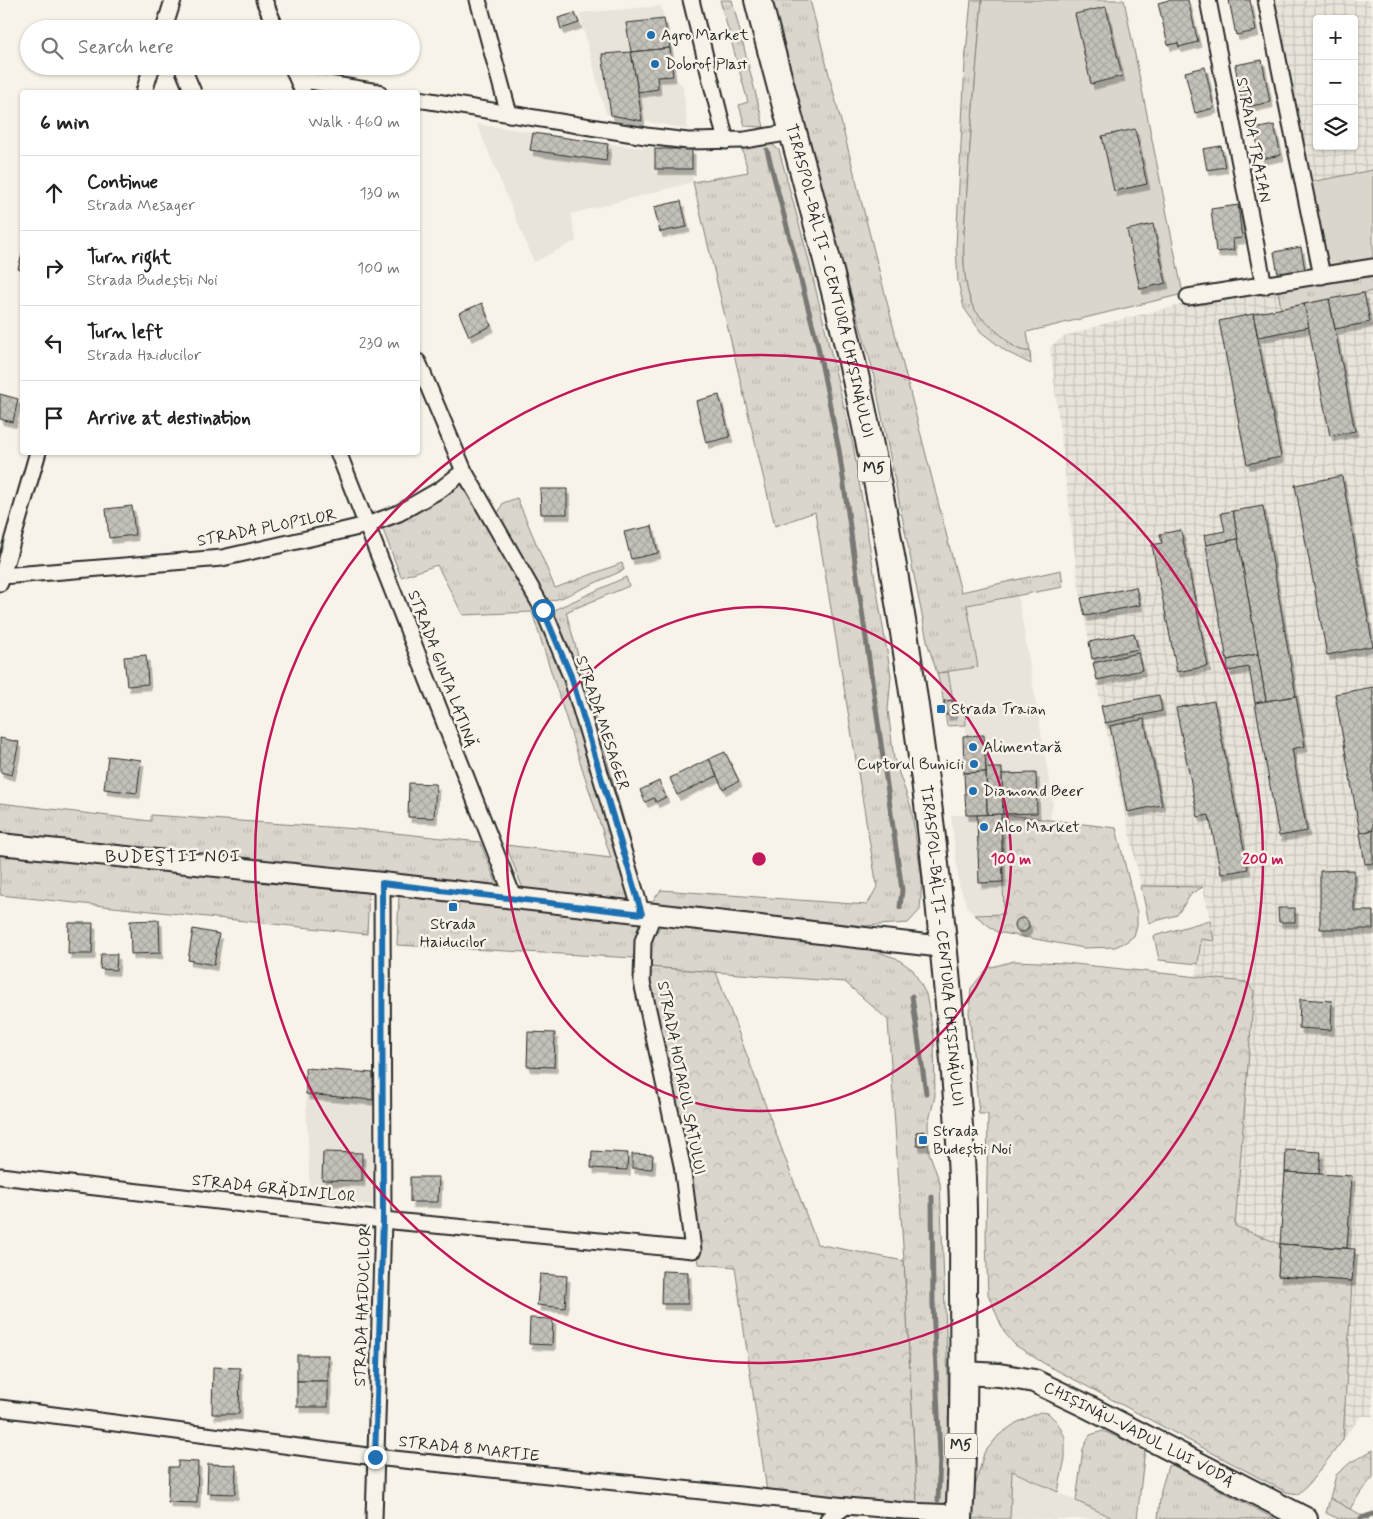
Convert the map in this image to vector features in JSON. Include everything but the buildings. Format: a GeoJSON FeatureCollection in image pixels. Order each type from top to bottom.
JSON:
{"type":"FeatureCollection","features":[{"type":"Feature","properties":{"kind":"highway","name":"TIRASPOL-BĂLŢI - CENTURA CHIȘINĂULUI"},"geometry":{"type":"LineString","coordinates":[[758,0],[823,247],[860,400],[888,539],[920,733],[944,947],[955,1068],[962,1182],[964,1373],[960,1516]]}},
{"type":"Feature","properties":{"kind":"main road","name":"CHIȘINĂU-VADUL LUI VODĂ"},"geometry":{"type":"LineString","coordinates":[[964,1373],[999,1375],[1034,1381],[1306,1519]]}},
{"type":"Feature","properties":{"kind":"street"},"geometry":{"type":"LineString","coordinates":[[167,20],[173,0]]}},
{"type":"Feature","properties":{"kind":"street"},"geometry":{"type":"LineString","coordinates":[[264,0],[272,20]]}},
{"type":"Feature","properties":{"kind":"street"},"geometry":{"type":"LineString","coordinates":[[478,0],[509,114]]}},
{"type":"Feature","properties":{"kind":"street"},"geometry":{"type":"LineString","coordinates":[[691,0],[726,141]]}},
{"type":"Feature","properties":{"kind":"street","name":"STRADA TRAIAN"},"geometry":{"type":"LineString","coordinates":[[1208,0],[1264,286]]}},
{"type":"Feature","properties":{"kind":"street"},"geometry":{"type":"LineString","coordinates":[[1266,0],[1322,276]]}},
{"type":"Feature","properties":{"kind":"street"},"geometry":{"type":"LineString","coordinates":[[145,90],[149,75]]}},
{"type":"Feature","properties":{"kind":"street"},"geometry":{"type":"LineString","coordinates":[[186,75],[192,90]]}},
{"type":"Feature","properties":{"kind":"street"},"geometry":{"type":"LineString","coordinates":[[298,79],[366,90]]}},
{"type":"Feature","properties":{"kind":"street"},"geometry":{"type":"LineString","coordinates":[[420,99],[646,136],[688,141],[726,141],[792,132]]}},
{"type":"Feature","properties":{"kind":"street"},"geometry":{"type":"LineString","coordinates":[[1188,297],[1373,267]]}},
{"type":"Feature","properties":{"kind":"street","name":"STRADA MESAGER"},"geometry":{"type":"LineString","coordinates":[[420,367],[464,471],[543,610],[571,676],[648,914]]}},
{"type":"Feature","properties":{"kind":"street"},"geometry":{"type":"LineString","coordinates":[[1,579],[37,455]]}},
{"type":"Feature","properties":{"kind":"street","name":"STRADA GINTA LATINĂ"},"geometry":{"type":"LineString","coordinates":[[339,455],[514,898]]}},
{"type":"Feature","properties":{"kind":"street","name":"STRADA PLOPILOR"},"geometry":{"type":"LineString","coordinates":[[1,579],[222,558],[367,525],[399,514],[441,489],[464,471]]}},
{"type":"Feature","properties":{"kind":"street"},"geometry":{"type":"LineString","coordinates":[[0,844],[382,883],[944,947]]}},
{"type":"Feature","properties":{"kind":"street","name":"STRADA HAIDUCILOR"},"geometry":{"type":"LineString","coordinates":[[374,1519],[383,1220],[382,883]]}},
{"type":"Feature","properties":{"kind":"street","name":"STRADA HOTARUL SATULUI"},"geometry":{"type":"LineString","coordinates":[[648,914],[643,941],[642,982],[682,1165],[693,1250]]}},
{"type":"Feature","properties":{"kind":"street","name":"STRADA GRĂDINILOR"},"geometry":{"type":"LineString","coordinates":[[0,1176],[383,1220],[693,1250]]}},
{"type":"Feature","properties":{"kind":"street","name":"STRADA 8 MARTIE"},"geometry":{"type":"LineString","coordinates":[[0,1408],[375,1457],[960,1516]]}},
{"type":"Feature","properties":{"kind":"street"},"geometry":{"type":"LineString","coordinates":[[828,1519],[846,1506]]}},
{"type":"Feature","properties":{"kind":"shaded area"},"geometry":{"type":"Polygon","coordinates":[[[1273,0],[1370,0],[1373,18],[1373,170],[1311,182],[1273,0]]]}},
{"type":"Feature","properties":{"kind":"shaded area"},"geometry":{"type":"Polygon","coordinates":[[[661,6],[670,48],[673,76],[683,86],[687,129],[606,114],[579,13],[661,6]]]}},
{"type":"Feature","properties":{"kind":"shaded area"},"geometry":{"type":"Polygon","coordinates":[[[477,124],[633,147],[692,149],[693,182],[571,214],[576,241],[534,262],[477,124]]]}},
{"type":"Feature","properties":{"kind":"shaded area"},"geometry":{"type":"Polygon","coordinates":[[[1278,289],[1282,309],[1373,291],[1373,1416],[1361,1416],[1308,1485],[1298,1494],[1234,1226],[1244,1119],[1246,982],[1196,977],[1201,939],[1214,940],[1203,887],[1141,886],[1101,706],[1078,581],[1050,347],[1063,337],[1110,322],[1189,303],[1278,289]]]}},
{"type":"Feature","properties":{"kind":"shaded area"},"geometry":{"type":"Polygon","coordinates":[[[1018,595],[1053,804],[1050,819],[1001,814],[1004,915],[975,915],[968,908],[959,885],[951,815],[966,815],[963,736],[966,736],[965,710],[955,711],[948,672],[978,666],[967,605],[1018,595]]]}},
{"type":"Feature","properties":{"kind":"shaded area"},"geometry":{"type":"Polygon","coordinates":[[[305,1068],[373,1073],[372,1205],[310,1199],[305,1068]]]}},
{"type":"Feature","properties":{"kind":"shaded area"},"geometry":{"type":"Polygon","coordinates":[[[1012,1471],[1115,1519],[1010,1519],[1012,1471]]]}},
{"type":"Feature","properties":{"kind":"green space"},"geometry":{"type":"Polygon","coordinates":[[[720,0],[732,0],[764,127],[745,126],[739,105],[748,102],[720,0]]]}},
{"type":"Feature","properties":{"kind":"green space"},"geometry":{"type":"Polygon","coordinates":[[[768,0],[810,0],[961,592],[1061,570],[1063,587],[967,605],[978,667],[937,673],[928,645],[872,367],[807,146],[768,0]]]}},
{"type":"Feature","properties":{"kind":"green space"},"geometry":{"type":"Polygon","coordinates":[[[971,0],[982,0],[964,231],[967,289],[973,307],[988,324],[1014,346],[1021,350],[1030,351],[1031,364],[1007,352],[981,332],[964,308],[958,281],[956,247],[965,63],[971,0]]]}},
{"type":"Feature","properties":{"kind":"green space"},"geometry":{"type":"Polygon","coordinates":[[[982,0],[1124,0],[1183,294],[1027,332],[1030,351],[1021,350],[1014,346],[984,320],[973,307],[967,289],[964,246],[970,142],[982,0]]]}},
{"type":"Feature","properties":{"kind":"green space"},"geometry":{"type":"Polygon","coordinates":[[[769,142],[779,150],[808,257],[853,445],[891,676],[888,710],[894,759],[911,807],[922,879],[920,910],[908,923],[864,926],[651,903],[661,890],[867,905],[877,887],[815,512],[775,526],[693,182],[748,172],[741,144],[769,142]]]}},
{"type":"Feature","properties":{"kind":"green space"},"geometry":{"type":"Polygon","coordinates":[[[1373,170],[1373,262],[1332,270],[1327,260],[1311,182],[1373,170]]]}},
{"type":"Feature","properties":{"kind":"green space"},"geometry":{"type":"Polygon","coordinates":[[[1373,272],[1373,291],[1281,309],[1278,289],[1373,272]]]}},
{"type":"Feature","properties":{"kind":"green space"},"geometry":{"type":"Polygon","coordinates":[[[461,480],[538,609],[567,677],[633,901],[523,889],[506,845],[611,858],[532,612],[463,615],[437,565],[401,577],[382,527],[461,480]]]}},
{"type":"Feature","properties":{"kind":"green space"},"geometry":{"type":"Polygon","coordinates":[[[517,498],[555,588],[622,563],[624,570],[561,598],[546,602],[496,518],[503,503],[517,498]]]}},
{"type":"Feature","properties":{"kind":"green space"},"geometry":{"type":"Polygon","coordinates":[[[626,577],[629,586],[566,612],[640,878],[636,877],[552,615],[556,609],[626,577]]]}},
{"type":"Feature","properties":{"kind":"green space"},"geometry":{"type":"Polygon","coordinates":[[[948,672],[955,711],[965,710],[966,725],[947,726],[937,673],[948,672]]]}},
{"type":"Feature","properties":{"kind":"green space"},"geometry":{"type":"Polygon","coordinates":[[[0,803],[151,821],[151,815],[357,829],[480,842],[498,887],[0,833],[0,803]]]}},
{"type":"Feature","properties":{"kind":"green space"},"geometry":{"type":"Polygon","coordinates":[[[1001,814],[1116,828],[1137,913],[1137,925],[1134,936],[1115,947],[1084,948],[997,932],[975,915],[1004,914],[1001,814]]]}},
{"type":"Feature","properties":{"kind":"green space"},"geometry":{"type":"Polygon","coordinates":[[[0,853],[369,890],[367,934],[0,895],[0,853]]]}},
{"type":"Feature","properties":{"kind":"green space"},"geometry":{"type":"Polygon","coordinates":[[[1141,886],[1203,887],[1192,893],[1177,915],[1149,923],[1141,886]]]}},
{"type":"Feature","properties":{"kind":"green space"},"geometry":{"type":"Polygon","coordinates":[[[399,894],[639,921],[635,944],[635,958],[397,945],[399,894]]]}},
{"type":"Feature","properties":{"kind":"green space"},"geometry":{"type":"Polygon","coordinates":[[[1210,920],[1214,941],[1201,939],[1198,964],[1159,960],[1154,936],[1210,920]]]}},
{"type":"Feature","properties":{"kind":"green space"},"geometry":{"type":"Polygon","coordinates":[[[663,923],[859,946],[896,958],[913,970],[926,994],[934,1037],[935,1096],[928,1124],[929,1152],[940,1183],[953,1505],[917,1505],[904,1261],[888,1020],[845,982],[648,967],[651,941],[663,923]]]}},
{"type":"Feature","properties":{"kind":"green space"},"geometry":{"type":"Polygon","coordinates":[[[1014,961],[1065,963],[1246,982],[1254,991],[1235,1226],[1280,1244],[1278,1276],[1352,1281],[1343,1440],[1308,1485],[1298,1494],[1286,1492],[1045,1364],[1015,1345],[1004,1332],[988,1294],[986,1239],[988,1114],[979,1114],[969,1012],[971,988],[988,968],[1014,961]]]}},
{"type":"Feature","properties":{"kind":"green space"},"geometry":{"type":"Polygon","coordinates":[[[648,967],[716,972],[817,1244],[904,1261],[917,1505],[767,1492],[735,1267],[699,1264],[687,1165],[648,985],[648,967]]]}},
{"type":"Feature","properties":{"kind":"green space"},"geometry":{"type":"Polygon","coordinates":[[[1040,1412],[1048,1413],[1057,1422],[1065,1437],[1065,1458],[1058,1492],[1012,1471],[1010,1519],[971,1519],[973,1494],[984,1453],[999,1435],[1016,1423],[1040,1412]]]}},
{"type":"Feature","properties":{"kind":"green space"},"geometry":{"type":"Polygon","coordinates":[[[1103,1431],[1145,1449],[1137,1519],[1115,1519],[1076,1501],[1083,1449],[1090,1435],[1103,1431]]]}},
{"type":"Feature","properties":{"kind":"green space"},"geometry":{"type":"Polygon","coordinates":[[[1373,1450],[1373,1477],[1350,1509],[1330,1498],[1336,1475],[1351,1462],[1373,1450]]]}},
{"type":"Feature","properties":{"kind":"green space"},"geometry":{"type":"Polygon","coordinates":[[[1172,1465],[1275,1519],[1158,1519],[1161,1490],[1168,1466],[1172,1465]]]}},
{"type":"Feature","properties":{"kind":"green space"},"geometry":{"type":"Polygon","coordinates":[[[1330,1498],[1369,1519],[1339,1519],[1326,1513],[1330,1498]]]}},
{"type":"Feature","properties":{"kind":"waterway"},"geometry":{"type":"LineString","coordinates":[[767,150],[817,342],[839,450],[902,890],[900,907]]}},
{"type":"Feature","properties":{"kind":"waterway"},"geometry":{"type":"LineString","coordinates":[[912,996],[926,1093]]}},
{"type":"Feature","properties":{"kind":"waterway"},"geometry":{"type":"LineString","coordinates":[[932,1197],[933,1305],[940,1457],[938,1500]]}},
{"type":"Feature","properties":{"kind":"waterway"},"geometry":{"type":"LineString","coordinates":[[1361,1518],[1373,1514]]}},
{"type":"Feature","properties":{"kind":"place","name":"Agro Market"},"geometry":{"type":"Point","coordinates":[651,35]}},
{"type":"Feature","properties":{"kind":"place","name":"Dobrof Plast"},"geometry":{"type":"Point","coordinates":[655,64]}},
{"type":"Feature","properties":{"kind":"place","name":"Strada Traian"},"geometry":{"type":"Point","coordinates":[941,709]}},
{"type":"Feature","properties":{"kind":"place","name":"Alimentară"},"geometry":{"type":"Point","coordinates":[973,747]}},
{"type":"Feature","properties":{"kind":"place","name":"Cuptorul Bunicii"},"geometry":{"type":"Point","coordinates":[974,764]}},
{"type":"Feature","properties":{"kind":"place","name":"Diamond Beer"},"geometry":{"type":"Point","coordinates":[973,791]}},
{"type":"Feature","properties":{"kind":"place","name":"Alco Market"},"geometry":{"type":"Point","coordinates":[984,827]}},
{"type":"Feature","properties":{"kind":"place","name":"Strada Haiducilor"},"geometry":{"type":"Point","coordinates":[453,907]}},
{"type":"Feature","properties":{"kind":"place","name":"Strada Budeștii Noi"},"geometry":{"type":"Point","coordinates":[923,1140]}},
{"type":"Feature","properties":{"kind":"district","name":"BUDEŞTII NOI"},"geometry":{"type":"Point","coordinates":[173,857]}},
{"type":"Feature","properties":{"kind":"route"},"geometry":{"type":"LineString","coordinates":[[375,1457],[383,1220],[382,883],[642,914],[571,676],[543,610]]}}]}
